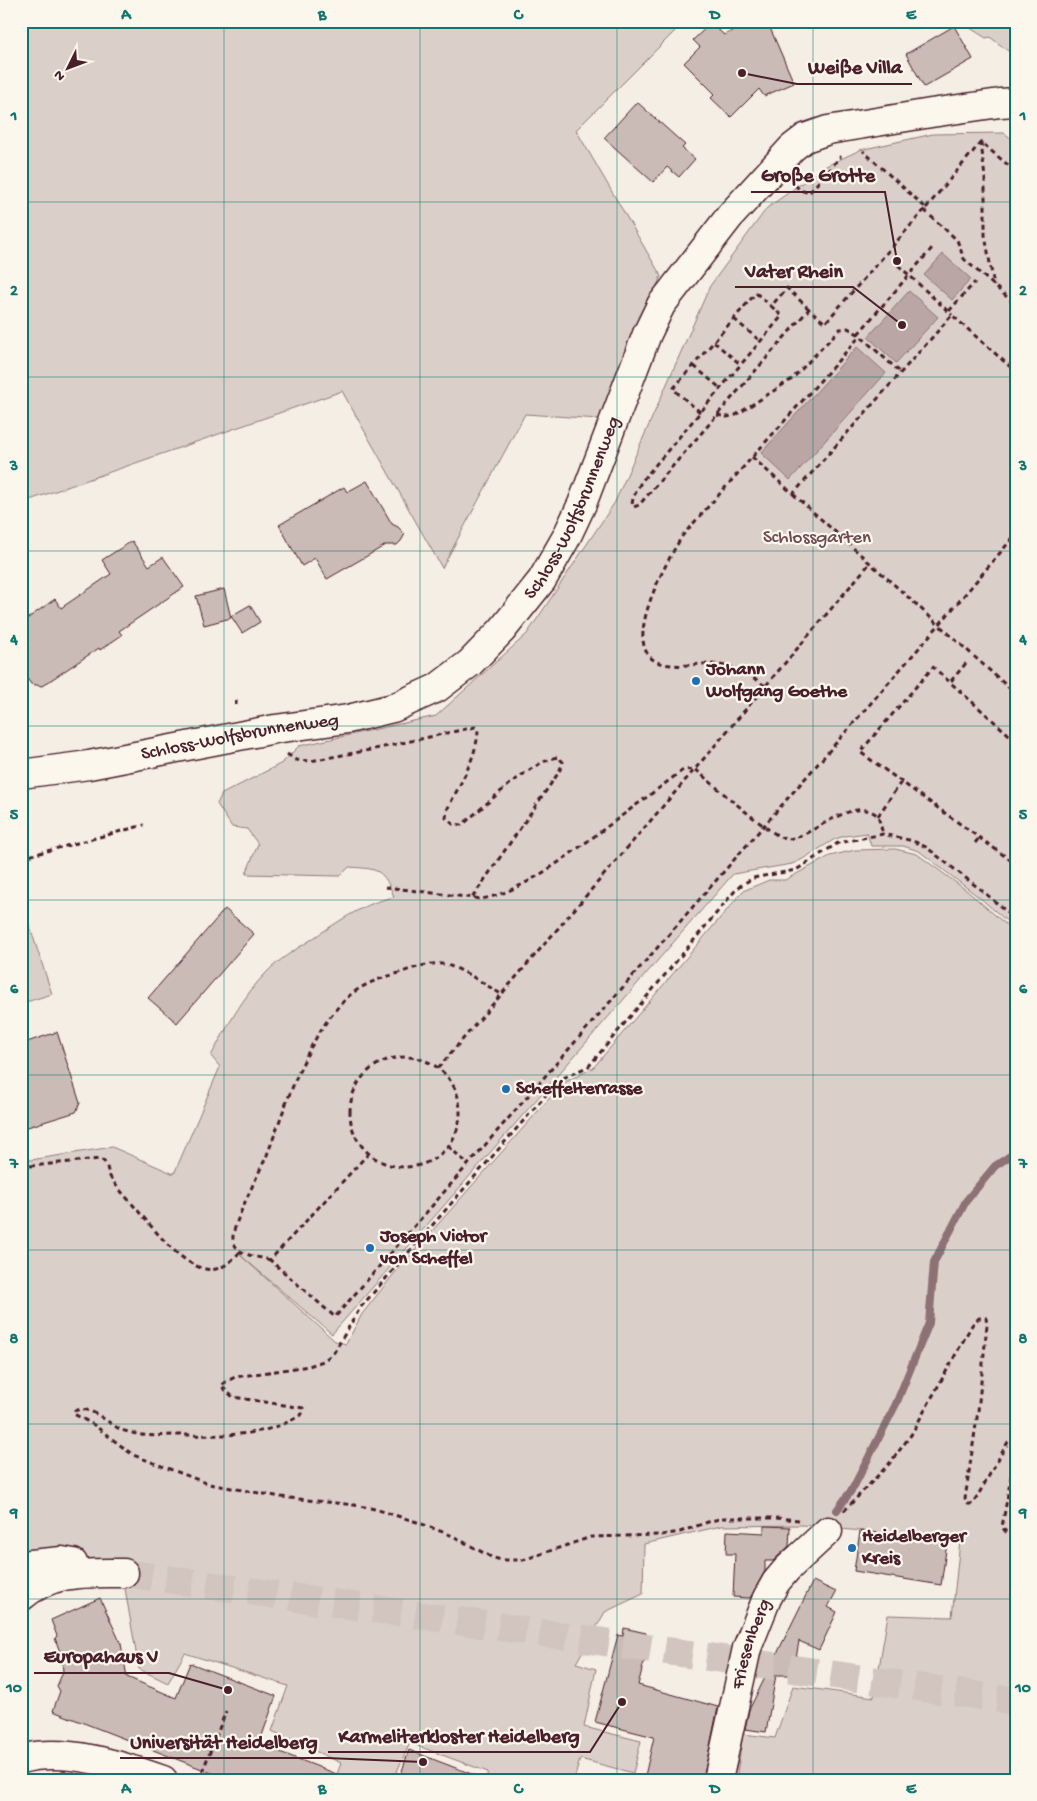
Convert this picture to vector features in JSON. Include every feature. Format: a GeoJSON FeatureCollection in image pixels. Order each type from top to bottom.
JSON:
{"type":"FeatureCollection","features":[{"type":"Feature","properties":{"kind":"street","name":"Schloss-Wolfsbrunnenweg"},"geometry":{"type":"LineString","coordinates":[[21,774],[89,764],[275,729],[348,719],[409,702],[451,679],[470,663],[502,630],[542,580],[566,538],[582,504],[647,334],[661,304],[730,216],[778,161],[799,142],[813,135],[837,128],[957,109],[1016,102]]}},
{"type":"Feature","properties":{"kind":"street","name":"Friesenberg"},"geometry":{"type":"LineString","coordinates":[[718,1780],[747,1648],[767,1598],[776,1582],[787,1569],[828,1531]]}},
{"type":"Feature","properties":{"kind":"street"},"geometry":{"type":"LineString","coordinates":[[21,1566],[62,1561],[124,1573],[72,1573],[49,1579],[21,1597]]}},
{"type":"Feature","properties":{"kind":"street"},"geometry":{"type":"LineString","coordinates":[[21,1759],[43,1754],[65,1755],[135,1770],[163,1780]]}},
{"type":"Feature","properties":{"kind":"path"},"geometry":{"type":"LineString","coordinates":[[982,142],[1016,172]]}},
{"type":"Feature","properties":{"kind":"path"},"geometry":{"type":"LineString","coordinates":[[771,306],[787,288],[825,324],[982,142]]}},
{"type":"Feature","properties":{"kind":"path"},"geometry":{"type":"LineString","coordinates":[[982,142],[985,178],[985,235],[994,286]]}},
{"type":"Feature","properties":{"kind":"path"},"geometry":{"type":"LineString","coordinates":[[808,193],[846,151]]}},
{"type":"Feature","properties":{"kind":"path"},"geometry":{"type":"LineString","coordinates":[[865,153],[957,240],[964,259],[1016,305]]}},
{"type":"Feature","properties":{"kind":"path"},"geometry":{"type":"LineString","coordinates":[[765,686],[749,675],[730,666],[658,662],[648,654],[642,641],[645,616],[675,548],[700,516],[859,335],[934,246]]}},
{"type":"Feature","properties":{"kind":"path"},"geometry":{"type":"LineString","coordinates":[[898,265],[1016,372]]}},
{"type":"Feature","properties":{"kind":"path"},"geometry":{"type":"LineString","coordinates":[[949,311],[975,282]]}},
{"type":"Feature","properties":{"kind":"path"},"geometry":{"type":"LineString","coordinates":[[700,412],[673,389],[756,293],[782,316],[641,482],[633,498],[632,505],[634,507],[639,505],[810,309]]}},
{"type":"Feature","properties":{"kind":"path"},"geometry":{"type":"LineString","coordinates":[[792,494],[952,315]]}},
{"type":"Feature","properties":{"kind":"path"},"geometry":{"type":"LineString","coordinates":[[734,319],[760,341]]}},
{"type":"Feature","properties":{"kind":"path"},"geometry":{"type":"LineString","coordinates":[[716,415],[727,417],[736,415],[792,379],[840,329],[848,328],[859,335],[901,373]]}},
{"type":"Feature","properties":{"kind":"path"},"geometry":{"type":"LineString","coordinates":[[714,342],[740,364]]}},
{"type":"Feature","properties":{"kind":"path"},"geometry":{"type":"LineString","coordinates":[[694,366],[720,388]]}},
{"type":"Feature","properties":{"kind":"path"},"geometry":{"type":"LineString","coordinates":[[752,457],[1016,694]]}},
{"type":"Feature","properties":{"kind":"path"},"geometry":{"type":"LineString","coordinates":[[501,994],[457,969],[437,964],[414,968],[374,981],[349,996],[322,1030],[288,1096],[265,1160],[234,1228],[234,1243],[240,1252],[270,1260],[335,1317],[939,625],[1016,534]]}},
{"type":"Feature","properties":{"kind":"path"},"geometry":{"type":"LineString","coordinates":[[438,1068],[695,770],[870,563]]}},
{"type":"Feature","properties":{"kind":"path"},"geometry":{"type":"LineString","coordinates":[[951,681],[966,662]]}},
{"type":"Feature","properties":{"kind":"path"},"geometry":{"type":"LineString","coordinates":[[1016,740],[933,667],[860,752],[1016,864]]}},
{"type":"Feature","properties":{"kind":"path"},"geometry":{"type":"LineString","coordinates":[[275,729],[280,746],[290,758],[310,761],[475,727],[478,730],[478,736],[474,754],[447,810],[446,818],[453,824],[462,825],[524,774],[548,759],[558,757],[563,762],[559,772],[472,898]]}},
{"type":"Feature","properties":{"kind":"path"},"geometry":{"type":"LineString","coordinates":[[385,887],[482,899],[494,897],[519,886],[558,863],[683,770],[695,770],[763,825],[778,836],[786,839],[796,837],[844,814],[870,811],[878,816],[883,834]]}},
{"type":"Feature","properties":{"kind":"path"},"geometry":{"type":"LineString","coordinates":[[878,816],[901,782]]}},
{"type":"Feature","properties":{"kind":"path"},"geometry":{"type":"LineString","coordinates":[[21,858],[144,825]]}},
{"type":"Feature","properties":{"kind":"path"},"geometry":{"type":"LineString","coordinates":[[800,1520],[722,1518],[680,1532],[661,1535],[591,1537],[523,1560],[501,1560],[492,1558],[452,1536],[375,1509],[216,1486],[133,1455],[94,1425],[74,1414],[75,1411],[80,1409],[89,1411],[123,1431],[140,1435],[238,1434],[264,1430],[302,1414],[303,1408],[232,1397],[221,1386],[235,1378],[309,1366],[323,1361],[333,1354],[360,1308],[559,1080],[589,1066],[740,886],[753,878],[796,870],[838,843],[883,834],[913,841],[926,847],[1016,920]]}},
{"type":"Feature","properties":{"kind":"path"},"geometry":{"type":"LineString","coordinates":[[975,843],[979,838]]}},
{"type":"Feature","properties":{"kind":"path"},"geometry":{"type":"LineString","coordinates":[[397,1058],[418,1059],[438,1068],[452,1084],[459,1104],[458,1126],[448,1146],[433,1159],[413,1166],[392,1165],[382,1162],[369,1153],[358,1140],[351,1120],[352,1099],[361,1080],[377,1065],[397,1058]]}},
{"type":"Feature","properties":{"kind":"path"},"geometry":{"type":"LineString","coordinates":[[448,1146],[469,1165]]}},
{"type":"Feature","properties":{"kind":"path"},"geometry":{"type":"LineString","coordinates":[[270,1260],[369,1153]]}},
{"type":"Feature","properties":{"kind":"path"},"geometry":{"type":"LineString","coordinates":[[21,1167],[103,1160],[110,1178],[166,1243],[183,1258],[202,1268],[216,1269],[227,1264],[240,1252]]}},
{"type":"Feature","properties":{"kind":"path"},"geometry":{"type":"LineString","coordinates":[[828,1531],[832,1523],[889,1464],[911,1435],[972,1325],[979,1318],[986,1318],[978,1411],[965,1499],[968,1504],[973,1504],[1008,1442],[1011,1440],[1016,1447],[1002,1527],[1006,1532],[1016,1536]]}},
{"type":"Feature","properties":{"kind":"path"},"geometry":{"type":"LineString","coordinates":[[199,1780],[226,1711]]}},
{"type":"Feature","properties":{"kind":"green space"},"geometry":{"type":"Polygon","coordinates":[[[21,21],[685,21],[576,130],[661,276],[599,419],[525,414],[442,568],[342,391],[21,503],[21,21]]]}},
{"type":"Feature","properties":{"kind":"green space"},"geometry":{"type":"Polygon","coordinates":[[[959,21],[1016,21],[1016,57],[990,37],[986,38],[959,21]]]}},
{"type":"Feature","properties":{"kind":"green space","name":"Schlossgarten"},"geometry":{"type":"Polygon","coordinates":[[[1004,133],[1016,142],[1016,929],[980,898],[919,851],[903,846],[871,846],[867,833],[835,839],[792,864],[733,874],[332,1334],[239,1254],[335,1341],[346,1344],[362,1314],[393,1275],[563,1083],[593,1068],[743,891],[769,880],[785,880],[830,856],[855,850],[895,849],[917,854],[966,890],[1016,933],[1016,1528],[1011,1542],[1016,1543],[1016,1780],[736,1780],[743,1734],[775,1738],[793,1686],[874,1697],[888,1615],[952,1617],[960,1541],[802,1525],[721,1526],[644,1544],[643,1594],[605,1612],[576,1663],[596,1669],[584,1727],[641,1741],[633,1773],[580,1759],[574,1780],[485,1780],[488,1772],[410,1743],[393,1780],[335,1780],[341,1763],[272,1731],[288,1686],[185,1653],[168,1683],[139,1669],[124,1583],[125,1561],[21,1556],[21,1159],[31,1160],[112,1147],[174,1174],[220,1067],[211,1056],[236,1012],[250,992],[271,968],[292,952],[360,909],[394,897],[383,875],[367,868],[349,867],[340,876],[246,874],[258,844],[247,829],[232,827],[217,804],[222,794],[282,763],[299,746],[436,716],[527,634],[615,502],[710,286],[767,208],[826,166],[860,150],[933,134],[1004,133]]]}},
{"type":"Feature","properties":{"kind":"green space"},"geometry":{"type":"Polygon","coordinates":[[[21,900],[52,994],[26,1002],[21,990],[21,900]]]}},
{"type":"Feature","properties":{"kind":"shaded area"},"geometry":{"type":"Polygon","coordinates":[[[943,254],[971,279],[952,300],[924,275],[943,254]]]}},
{"type":"Feature","properties":{"kind":"shaded area"},"geometry":{"type":"Polygon","coordinates":[[[909,291],[938,317],[896,363],[868,337],[909,291]]]}},
{"type":"Feature","properties":{"kind":"shaded area"},"geometry":{"type":"Polygon","coordinates":[[[857,347],[886,373],[790,480],[761,453],[857,347]]]}},
{"type":"Feature","properties":{"kind":"building"},"geometry":{"type":"Polygon","coordinates":[[[754,21],[767,21],[794,83],[764,96],[759,89],[731,117],[711,98],[715,94],[684,63],[700,47],[693,40],[711,23],[724,35],[754,21]]]}},
{"type":"Feature","properties":{"kind":"building"},"geometry":{"type":"Polygon","coordinates":[[[954,26],[973,59],[924,87],[906,54],[954,26]]]}},
{"type":"Feature","properties":{"kind":"building"},"geometry":{"type":"Polygon","coordinates":[[[637,102],[685,145],[682,148],[695,159],[679,177],[667,167],[653,182],[604,138],[637,102]]]}},
{"type":"Feature","properties":{"kind":"building"},"geometry":{"type":"Polygon","coordinates":[[[367,481],[392,524],[405,534],[401,541],[397,545],[386,545],[327,579],[315,558],[302,566],[279,525],[344,487],[347,492],[367,481]]]}},
{"type":"Feature","properties":{"kind":"building"},"geometry":{"type":"Polygon","coordinates":[[[132,541],[149,566],[163,557],[184,587],[119,631],[122,635],[100,650],[99,648],[42,686],[31,684],[21,670],[21,623],[55,599],[61,608],[111,574],[102,560],[132,541]]]}},
{"type":"Feature","properties":{"kind":"building"},"geometry":{"type":"Polygon","coordinates":[[[224,589],[231,618],[204,625],[196,596],[224,589]]]}},
{"type":"Feature","properties":{"kind":"building"},"geometry":{"type":"Polygon","coordinates":[[[250,605],[260,622],[242,633],[231,616],[250,605]]]}},
{"type":"Feature","properties":{"kind":"building"},"geometry":{"type":"Polygon","coordinates":[[[225,909],[254,934],[177,1023],[148,998],[225,909]]]}},
{"type":"Feature","properties":{"kind":"building"},"geometry":{"type":"Polygon","coordinates":[[[57,1032],[80,1103],[76,1112],[21,1129],[21,1044],[57,1032]]]}},
{"type":"Feature","properties":{"kind":"building"},"geometry":{"type":"Polygon","coordinates":[[[764,1526],[790,1527],[789,1546],[773,1561],[765,1561],[765,1571],[750,1598],[733,1597],[735,1554],[726,1554],[727,1531],[764,1533],[764,1526]]]}},
{"type":"Feature","properties":{"kind":"building"},"geometry":{"type":"Polygon","coordinates":[[[860,1531],[947,1543],[941,1585],[854,1571],[860,1531]]]}},
{"type":"Feature","properties":{"kind":"building"},"geometry":{"type":"Polygon","coordinates":[[[813,1581],[836,1592],[828,1607],[837,1612],[819,1650],[799,1641],[793,1675],[776,1675],[766,1732],[745,1729],[749,1710],[813,1581]]]}},
{"type":"Feature","properties":{"kind":"building"},"geometry":{"type":"Polygon","coordinates":[[[100,1598],[121,1644],[127,1677],[176,1698],[190,1663],[276,1696],[259,1744],[347,1778],[347,1780],[230,1780],[53,1711],[60,1691],[57,1686],[63,1672],[62,1658],[55,1638],[57,1636],[51,1620],[100,1598]]]}},
{"type":"Feature","properties":{"kind":"building"},"geometry":{"type":"Polygon","coordinates":[[[624,1628],[646,1633],[644,1641],[649,1643],[638,1685],[718,1707],[703,1780],[644,1780],[654,1737],[595,1722],[618,1635],[623,1636],[624,1628]]]}},
{"type":"Feature","properties":{"kind":"building"},"geometry":{"type":"Polygon","coordinates":[[[409,1750],[482,1778],[482,1780],[399,1780],[409,1750]]]}},
{"type":"Feature","properties":{"kind":"waterway"},"geometry":{"type":"LineString","coordinates":[[837,1510],[853,1488],[896,1404],[929,1323],[934,1262],[966,1201],[995,1166],[1016,1152]]}},
{"type":"Feature","properties":{"kind":"tunnel"},"geometry":{"type":"LineString","coordinates":[[124,1573],[1016,1701]]}},
{"type":"Feature","properties":{"kind":"place","name":"Weiße Villa"},"geometry":{"type":"Point","coordinates":[742,73]}},
{"type":"Feature","properties":{"kind":"place","name":"Große Grotte"},"geometry":{"type":"Point","coordinates":[897,261]}},
{"type":"Feature","properties":{"kind":"place","name":"Vater Rhein"},"geometry":{"type":"Point","coordinates":[902,325]}},
{"type":"Feature","properties":{"kind":"place","name":"Johann Wolfgang Goethe"},"geometry":{"type":"Point","coordinates":[696,681]}},
{"type":"Feature","properties":{"kind":"place","name":"Scheffelterrasse"},"geometry":{"type":"Point","coordinates":[506,1089]}},
{"type":"Feature","properties":{"kind":"place","name":"Joseph Victor von Scheffel"},"geometry":{"type":"Point","coordinates":[370,1248]}},
{"type":"Feature","properties":{"kind":"place","name":"Heidelberger Kreis"},"geometry":{"type":"Point","coordinates":[852,1548]}},
{"type":"Feature","properties":{"kind":"place","name":"Europahaus V"},"geometry":{"type":"Point","coordinates":[228,1690]}},
{"type":"Feature","properties":{"kind":"place","name":"Karmeliterkloster Heidelberg"},"geometry":{"type":"Point","coordinates":[622,1702]}},
{"type":"Feature","properties":{"kind":"place","name":"Universität Heidelberg"},"geometry":{"type":"Point","coordinates":[423,1762]}}]}
